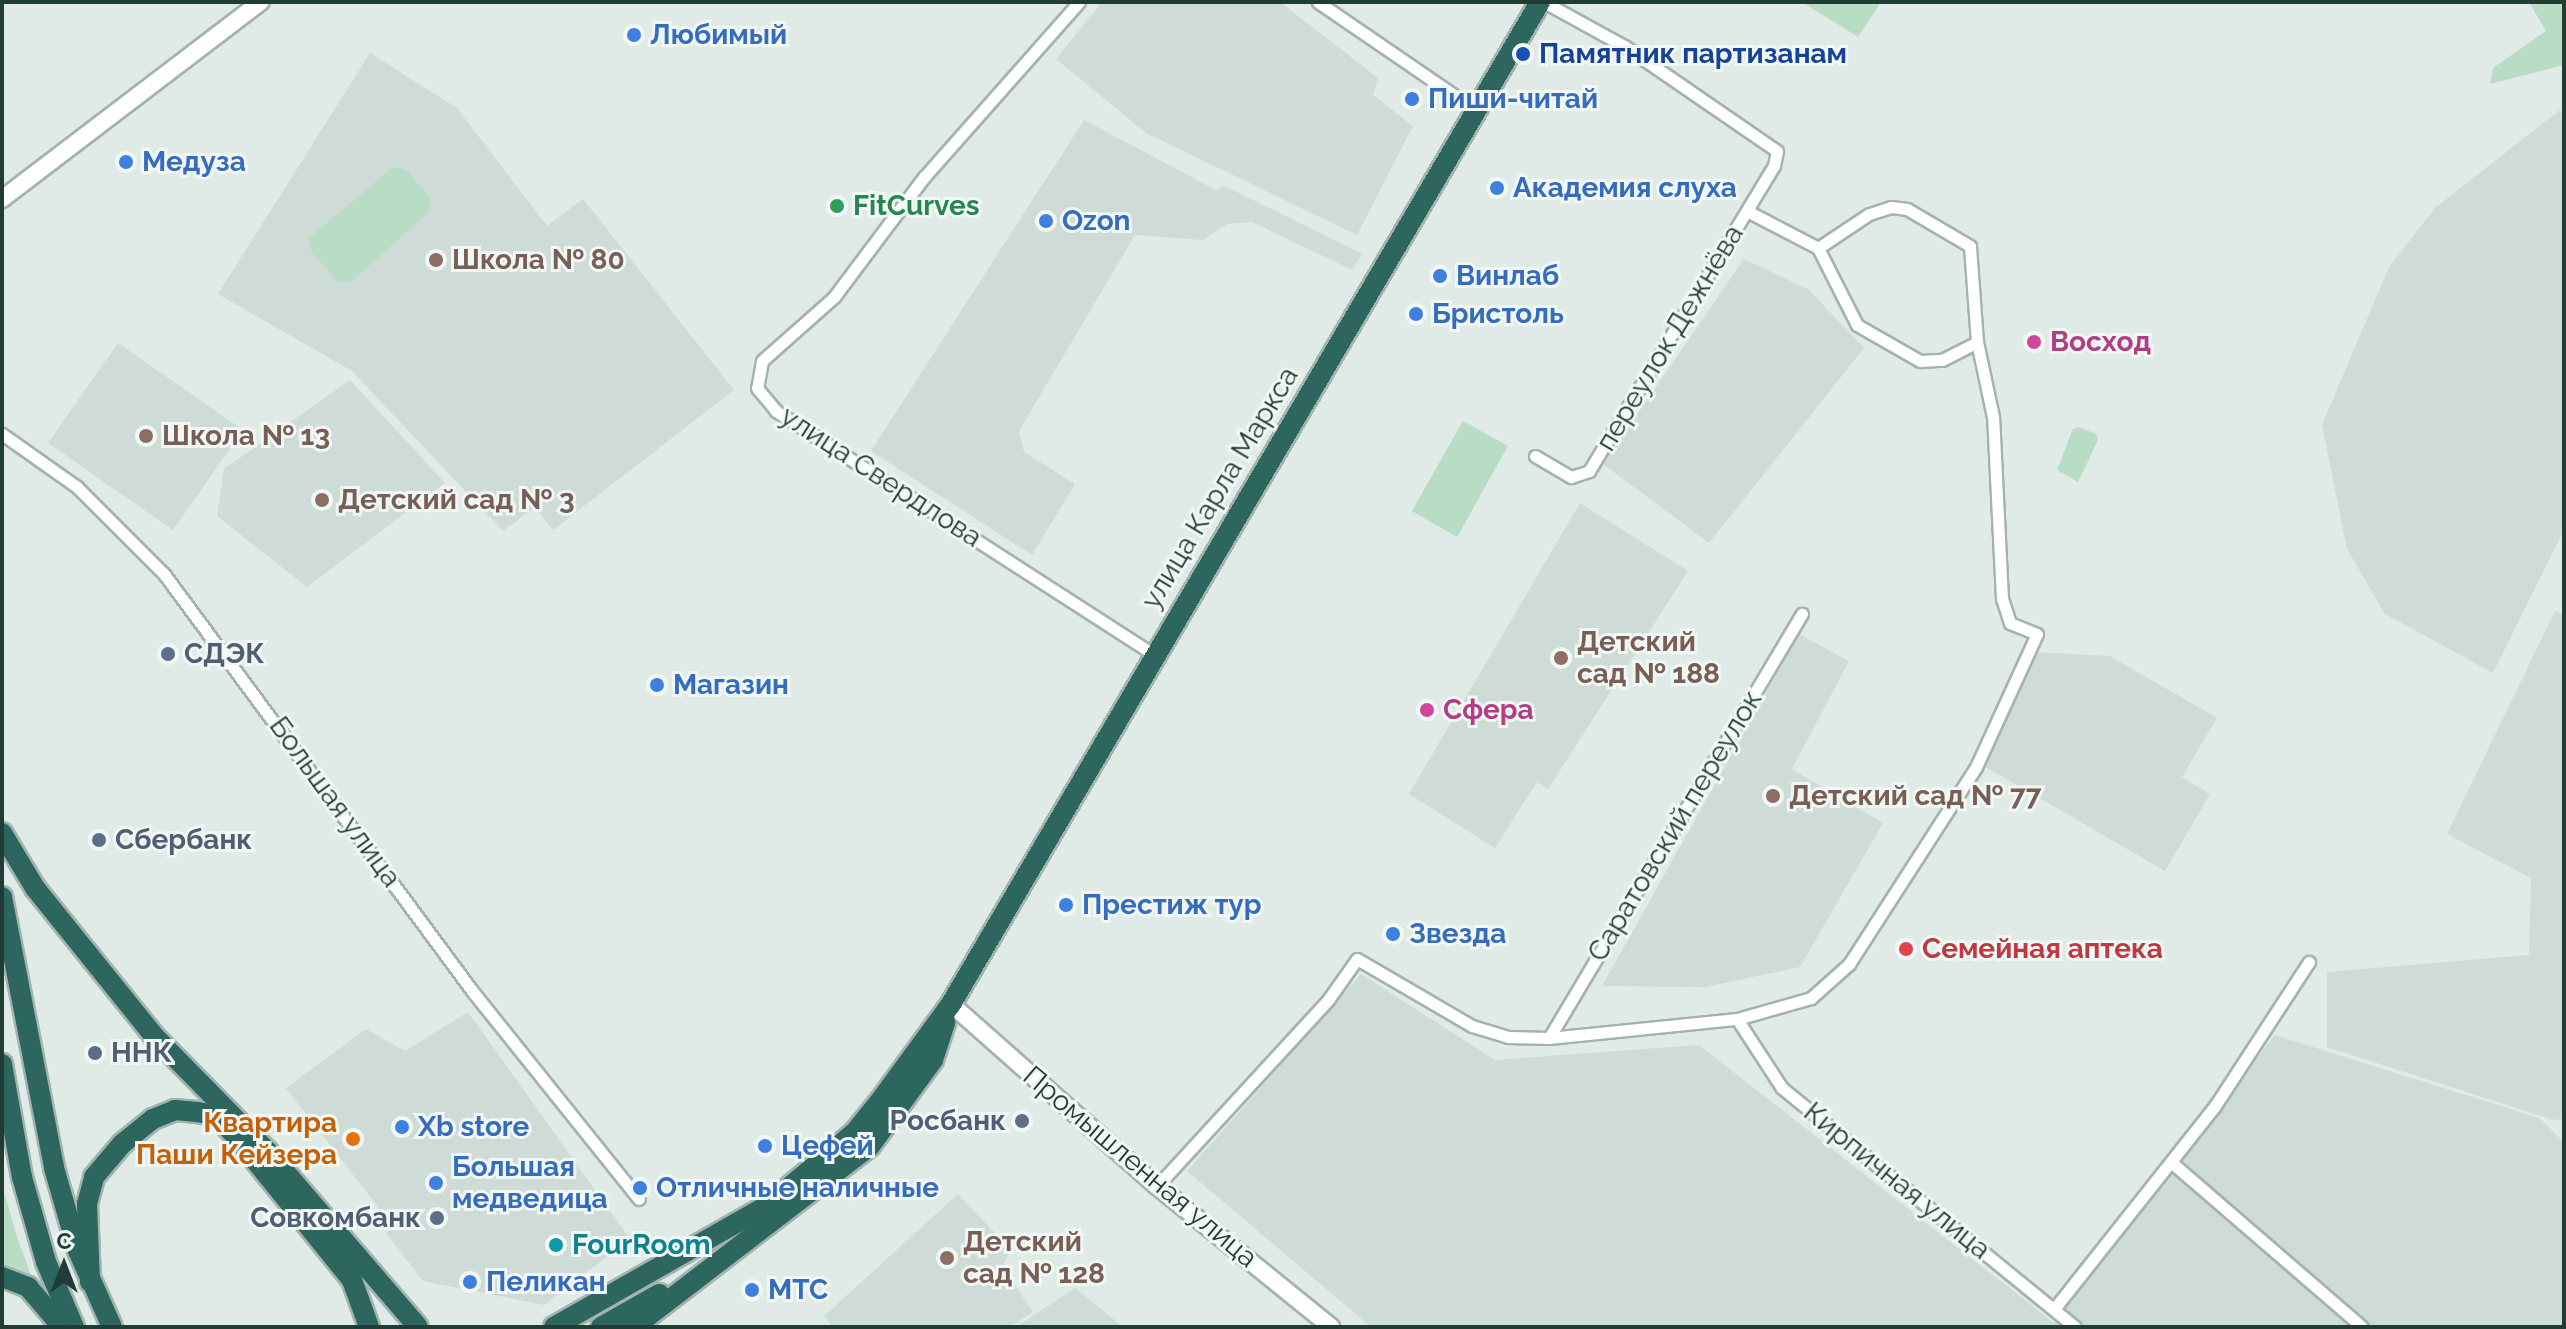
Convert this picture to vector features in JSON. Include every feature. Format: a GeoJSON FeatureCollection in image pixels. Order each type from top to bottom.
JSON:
{"type":"FeatureCollection","features":[{"type":"Feature","properties":{"kind":"highway","name":"улица Карла Маркса"},"geometry":{"type":"LineString","coordinates":[[554,1327],[704,1245],[811,1171],[855,1132],[951,1004],[1154,655],[1542,2]]}},
{"type":"Feature","properties":{"kind":"highway"},"geometry":{"type":"LineString","coordinates":[[2,833],[35,888],[154,1036],[268,1152],[418,1327]]}},
{"type":"Feature","properties":{"kind":"highway"},"geometry":{"type":"LineString","coordinates":[[2,897],[54,1168],[90,1282],[112,1327]]}},
{"type":"Feature","properties":{"kind":"highway","name":"улица Карла Маркса"},"geometry":{"type":"LineString","coordinates":[[715,1263],[870,1146],[933,1060],[951,1004]]}},
{"type":"Feature","properties":{"kind":"highway"},"geometry":{"type":"LineString","coordinates":[[2,1064],[22,1177],[46,1262],[74,1327]]}},
{"type":"Feature","properties":{"kind":"highway"},"geometry":{"type":"LineString","coordinates":[[90,1282],[87,1204],[94,1177],[122,1144],[153,1119],[175,1110],[197,1112],[215,1115],[233,1133],[352,1280],[369,1327]]}},
{"type":"Feature","properties":{"kind":"highway"},"geometry":{"type":"LineString","coordinates":[[601,1327],[715,1263]]}},
{"type":"Feature","properties":{"kind":"highway"},"geometry":{"type":"LineString","coordinates":[[634,1327],[715,1263]]}},
{"type":"Feature","properties":{"kind":"highway"},"geometry":{"type":"LineString","coordinates":[[2,1277],[35,1293],[62,1327]]}},
{"type":"Feature","properties":{"kind":"street"},"geometry":{"type":"LineString","coordinates":[[2,199],[261,2]]}},
{"type":"Feature","properties":{"kind":"street","name":"улица Свердлова"},"geometry":{"type":"LineString","coordinates":[[1079,2],[924,177],[834,297],[762,361],[757,388],[776,411],[1154,655]]}},
{"type":"Feature","properties":{"kind":"street"},"geometry":{"type":"LineString","coordinates":[[1318,2],[1476,110]]}},
{"type":"Feature","properties":{"kind":"street","name":"переулок Дежнёва"},"geometry":{"type":"LineString","coordinates":[[1535,456],[1571,477],[1589,471],[1747,211],[1777,151],[1624,46],[1542,2]]}},
{"type":"Feature","properties":{"kind":"street"},"geometry":{"type":"LineString","coordinates":[[1157,1186],[1328,1000],[1357,959],[1472,1026],[1508,1037],[1549,1038],[1737,1019],[1811,998],[1849,964],[1976,767],[2037,634],[2010,623],[2002,599],[1993,417],[1977,342],[1970,246],[1907,209],[1869,214],[1818,248]]}},
{"type":"Feature","properties":{"kind":"street"},"geometry":{"type":"LineString","coordinates":[[1747,211],[1818,248],[1857,325],[1870,333],[1920,361],[1942,360],[1977,342]]}},
{"type":"Feature","properties":{"kind":"street","name":"Большая улица"},"geometry":{"type":"LineString","coordinates":[[2,434],[77,487],[164,574],[473,992],[639,1199]]}},
{"type":"Feature","properties":{"kind":"street","name":"Саратовский переулок"},"geometry":{"type":"LineString","coordinates":[[1549,1038],[1802,614]]}},
{"type":"Feature","properties":{"kind":"street"},"geometry":{"type":"LineString","coordinates":[[2054,1309],[2215,1106],[2309,962]]}},
{"type":"Feature","properties":{"kind":"street","name":"Промышленная улица"},"geometry":{"type":"LineString","coordinates":[[951,1004],[1157,1186],[1331,1327]]}},
{"type":"Feature","properties":{"kind":"street","name":"Кирпичная улица"},"geometry":{"type":"LineString","coordinates":[[1737,1019],[1782,1088],[2075,1327]]}},
{"type":"Feature","properties":{"kind":"street"},"geometry":{"type":"LineString","coordinates":[[2171,1162],[2362,1327]]}},
{"type":"Feature","properties":{"kind":"shaded area"},"geometry":{"type":"Polygon","coordinates":[[[1102,2],[1280,2],[1378,78],[1373,95],[1413,126],[1357,235],[1146,133],[1056,59],[1102,2]]]}},
{"type":"Feature","properties":{"kind":"shaded area","name":"Школа № 80"},"geometry":{"type":"Polygon","coordinates":[[[370,53],[457,108],[547,226],[583,199],[734,390],[553,530],[535,507],[503,531],[352,371],[218,294],[370,53]]]}},
{"type":"Feature","properties":{"kind":"shaded area"},"geometry":{"type":"Polygon","coordinates":[[[2560,110],[2564,121],[2564,530],[2493,673],[2385,614],[2347,549],[2322,425],[2389,267],[2435,208],[2560,110]]]}},
{"type":"Feature","properties":{"kind":"shaded area"},"geometry":{"type":"Polygon","coordinates":[[[1084,120],[1218,191],[1223,185],[1362,254],[1352,270],[1252,222],[1227,224],[1203,240],[1135,235],[1019,431],[1024,452],[1075,484],[1032,555],[871,451],[1084,120]]]}},
{"type":"Feature","properties":{"kind":"shaded area"},"geometry":{"type":"Polygon","coordinates":[[[1744,259],[1808,289],[1864,348],[1709,543],[1603,464],[1744,259]]]}},
{"type":"Feature","properties":{"kind":"shaded area","name":"Школа № 13"},"geometry":{"type":"Polygon","coordinates":[[[118,343],[243,430],[173,530],[48,443],[118,343]]]}},
{"type":"Feature","properties":{"kind":"shaded area","name":"Детский сад № 3"},"geometry":{"type":"Polygon","coordinates":[[[350,380],[445,483],[307,587],[217,516],[224,469],[350,380]]]}},
{"type":"Feature","properties":{"kind":"shaded area","name":"Детский сад № 188"},"geometry":{"type":"Polygon","coordinates":[[[1580,503],[1688,571],[1548,789],[1537,782],[1495,848],[1409,794],[1580,503]]]}},
{"type":"Feature","properties":{"kind":"shaded area"},"geometry":{"type":"Polygon","coordinates":[[[2555,611],[2564,616],[2564,1119],[2554,1120],[2327,1047],[2327,972],[2529,955],[2531,878],[2447,834],[2555,611]]]}},
{"type":"Feature","properties":{"kind":"shaded area","name":"Детский сад № 77"},"geometry":{"type":"Polygon","coordinates":[[[1799,634],[1849,661],[1792,769],[1883,823],[1800,967],[1705,987],[1602,986],[1799,634]]]}},
{"type":"Feature","properties":{"kind":"shaded area"},"geometry":{"type":"Polygon","coordinates":[[[2034,652],[2110,656],[2217,718],[2182,777],[2210,794],[2165,871],[1984,766],[2034,652]]]}},
{"type":"Feature","properties":{"kind":"shaded area"},"geometry":{"type":"Polygon","coordinates":[[[1361,974],[1495,1060],[1699,1045],[2054,1323],[2275,1035],[2539,1118],[2564,1142],[2564,1327],[1371,1327],[1187,1171],[1361,974]]]}},
{"type":"Feature","properties":{"kind":"shaded area"},"geometry":{"type":"Polygon","coordinates":[[[468,1012],[630,1239],[544,1305],[423,1281],[386,1233],[393,1226],[286,1088],[366,1029],[405,1051],[468,1012]]]}},
{"type":"Feature","properties":{"kind":"shaded area","name":"Детский сад № 128"},"geometry":{"type":"Polygon","coordinates":[[[958,1194],[1011,1250],[1002,1266],[1033,1312],[1010,1327],[833,1327],[824,1316],[958,1194]]]}},
{"type":"Feature","properties":{"kind":"shaded area"},"geometry":{"type":"Polygon","coordinates":[[[1075,1288],[1123,1327],[1016,1327],[1075,1288]]]}},
{"type":"Feature","properties":{"kind":"green space"},"geometry":{"type":"Polygon","coordinates":[[[1802,2],[1881,2],[1858,37],[1802,2]]]}},
{"type":"Feature","properties":{"kind":"green space"},"geometry":{"type":"Polygon","coordinates":[[[2529,2],[2564,2],[2564,65],[2490,84],[2493,68],[2546,31],[2529,2]]]}},
{"type":"Feature","properties":{"kind":"green space"},"geometry":{"type":"Polygon","coordinates":[[[393,167],[406,170],[430,198],[429,212],[353,280],[339,283],[312,253],[308,239],[393,167]]]}},
{"type":"Feature","properties":{"kind":"green space"},"geometry":{"type":"Polygon","coordinates":[[[1463,421],[1508,446],[1457,537],[1412,511],[1463,421]]]}},
{"type":"Feature","properties":{"kind":"green space"},"geometry":{"type":"Polygon","coordinates":[[[2079,427],[2096,434],[2098,440],[2078,482],[2057,470],[2073,429],[2079,427]]]}},
{"type":"Feature","properties":{"kind":"green space"},"geometry":{"type":"Polygon","coordinates":[[[2,1185],[17,1237],[32,1278],[2,1269],[2,1185]]]}},
{"type":"Feature","properties":{"kind":"place","name":"Любимый"},"geometry":{"type":"Point","coordinates":[634,35]}},
{"type":"Feature","properties":{"kind":"place","name":"Памятник партизанам"},"geometry":{"type":"Point","coordinates":[1523,54]}},
{"type":"Feature","properties":{"kind":"place","name":"Пиши-читай"},"geometry":{"type":"Point","coordinates":[1412,99]}},
{"type":"Feature","properties":{"kind":"place","name":"Медуза"},"geometry":{"type":"Point","coordinates":[126,162]}},
{"type":"Feature","properties":{"kind":"place","name":"Академия слуха"},"geometry":{"type":"Point","coordinates":[1497,188]}},
{"type":"Feature","properties":{"kind":"place","name":"FitCurves"},"geometry":{"type":"Point","coordinates":[837,206]}},
{"type":"Feature","properties":{"kind":"place","name":"Ozon"},"geometry":{"type":"Point","coordinates":[1046,221]}},
{"type":"Feature","properties":{"kind":"place","name":"Школа № 80"},"geometry":{"type":"Point","coordinates":[436,260]}},
{"type":"Feature","properties":{"kind":"place","name":"Винлаб"},"geometry":{"type":"Point","coordinates":[1440,276]}},
{"type":"Feature","properties":{"kind":"place","name":"Бристоль"},"geometry":{"type":"Point","coordinates":[1416,314]}},
{"type":"Feature","properties":{"kind":"place","name":"Восход"},"geometry":{"type":"Point","coordinates":[2034,342]}},
{"type":"Feature","properties":{"kind":"place","name":"Школа № 13"},"geometry":{"type":"Point","coordinates":[146,436]}},
{"type":"Feature","properties":{"kind":"place","name":"Детский сад № 3"},"geometry":{"type":"Point","coordinates":[322,500]}},
{"type":"Feature","properties":{"kind":"place","name":"СДЭК"},"geometry":{"type":"Point","coordinates":[168,654]}},
{"type":"Feature","properties":{"kind":"place","name":"Детский сад № 188"},"geometry":{"type":"Point","coordinates":[1561,658]}},
{"type":"Feature","properties":{"kind":"place","name":"Магазин"},"geometry":{"type":"Point","coordinates":[657,685]}},
{"type":"Feature","properties":{"kind":"place","name":"Сфера"},"geometry":{"type":"Point","coordinates":[1427,710]}},
{"type":"Feature","properties":{"kind":"place","name":"Детский сад № 77"},"geometry":{"type":"Point","coordinates":[1773,796]}},
{"type":"Feature","properties":{"kind":"place","name":"Сбербанк"},"geometry":{"type":"Point","coordinates":[99,840]}},
{"type":"Feature","properties":{"kind":"place","name":"Престиж тур"},"geometry":{"type":"Point","coordinates":[1066,905]}},
{"type":"Feature","properties":{"kind":"place","name":"Звезда"},"geometry":{"type":"Point","coordinates":[1393,934]}},
{"type":"Feature","properties":{"kind":"place","name":"Семейная аптека"},"geometry":{"type":"Point","coordinates":[1906,949]}},
{"type":"Feature","properties":{"kind":"place","name":"ННК"},"geometry":{"type":"Point","coordinates":[95,1053]}},
{"type":"Feature","properties":{"kind":"place","name":"Росбанк"},"geometry":{"type":"Point","coordinates":[1022,1121]}},
{"type":"Feature","properties":{"kind":"place","name":"Xb store"},"geometry":{"type":"Point","coordinates":[402,1127]}},
{"type":"Feature","properties":{"kind":"place","name":"Квартира Паши Кейзера"},"geometry":{"type":"Point","coordinates":[353,1139]}},
{"type":"Feature","properties":{"kind":"place","name":"Цефей"},"geometry":{"type":"Point","coordinates":[765,1146]}},
{"type":"Feature","properties":{"kind":"place","name":"Большая медведица"},"geometry":{"type":"Point","coordinates":[436,1183]}},
{"type":"Feature","properties":{"kind":"place","name":"Отличные наличные"},"geometry":{"type":"Point","coordinates":[640,1188]}},
{"type":"Feature","properties":{"kind":"place","name":"Совкомбанк"},"geometry":{"type":"Point","coordinates":[437,1218]}},
{"type":"Feature","properties":{"kind":"place","name":"FourRoom"},"geometry":{"type":"Point","coordinates":[556,1245]}},
{"type":"Feature","properties":{"kind":"place","name":"Детский сад № 128"},"geometry":{"type":"Point","coordinates":[947,1258]}},
{"type":"Feature","properties":{"kind":"place","name":"Пеликан"},"geometry":{"type":"Point","coordinates":[470,1282]}},
{"type":"Feature","properties":{"kind":"place","name":"МТС"},"geometry":{"type":"Point","coordinates":[752,1290]}}]}
